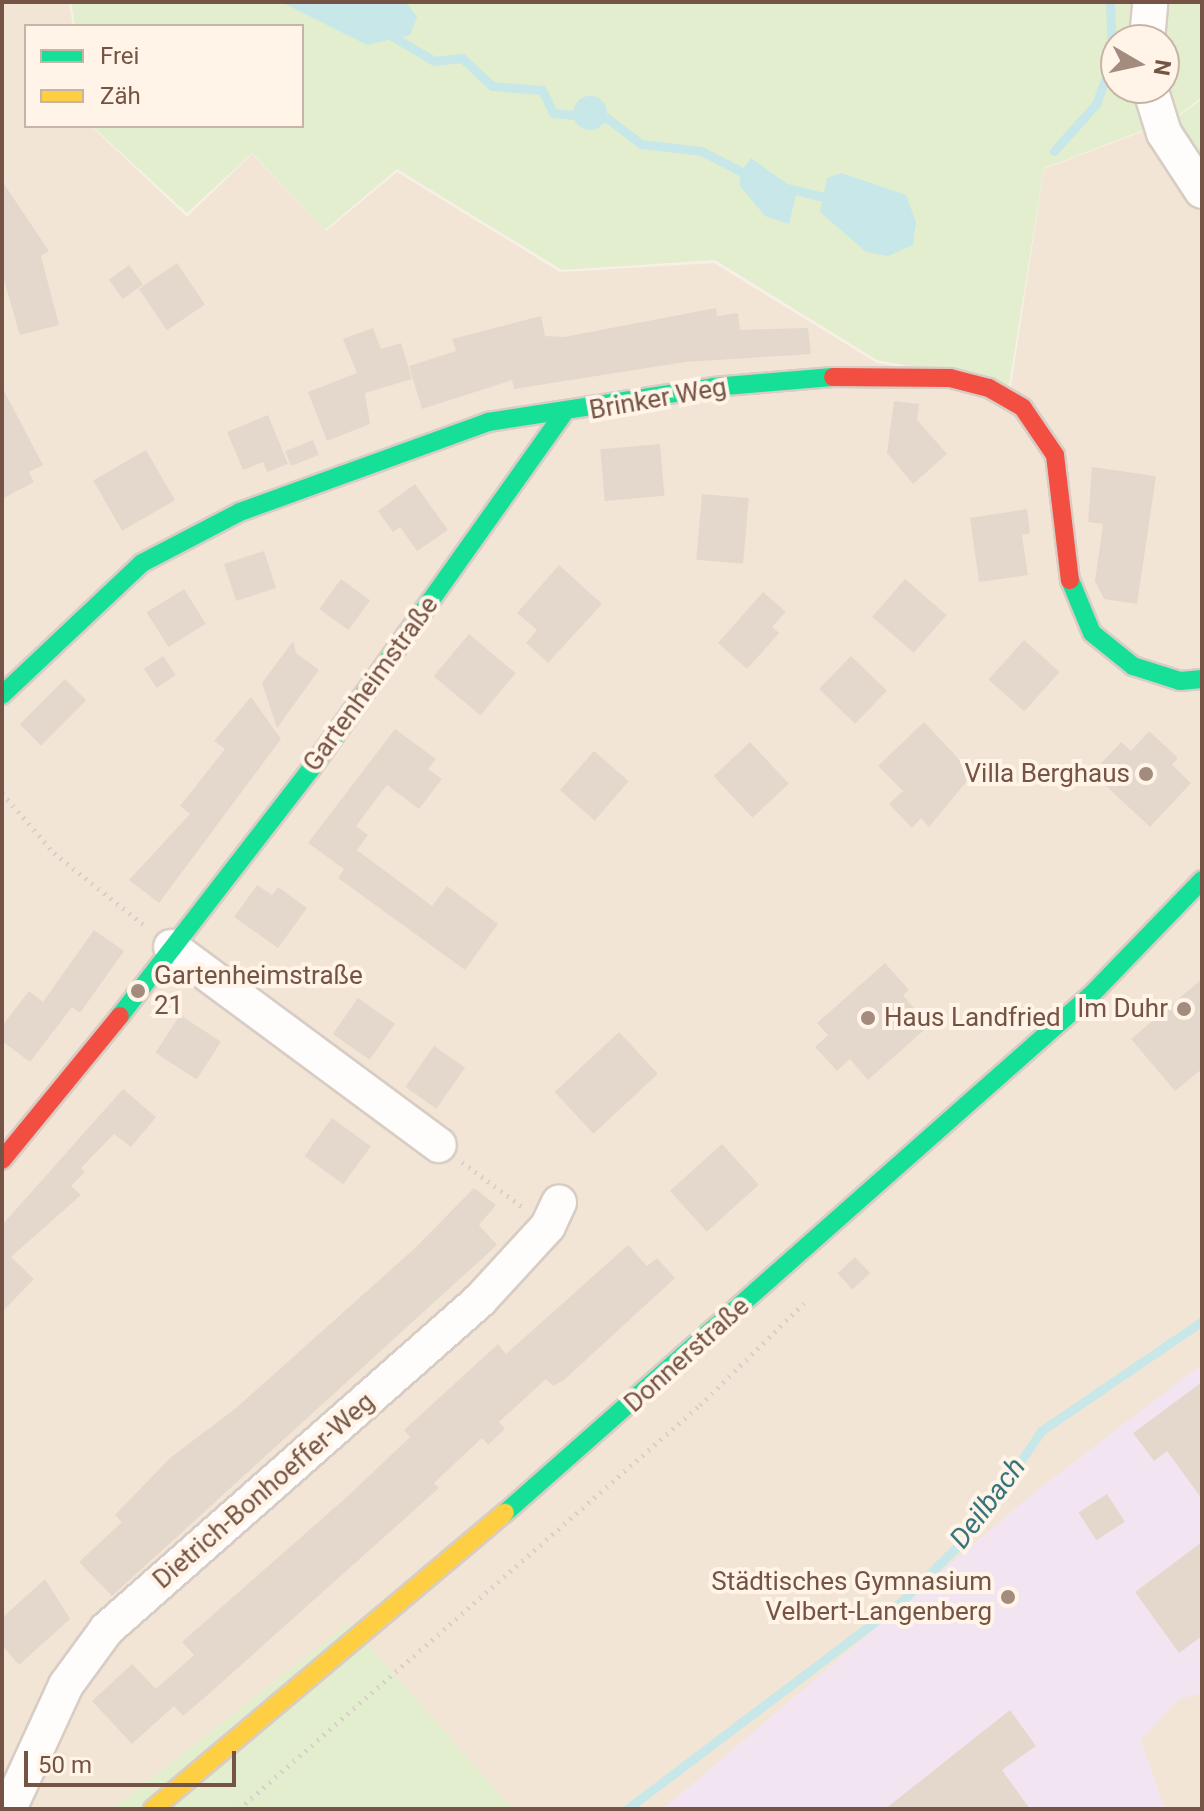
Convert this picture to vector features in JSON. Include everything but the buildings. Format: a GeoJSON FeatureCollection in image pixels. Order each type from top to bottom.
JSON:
{"type":"FeatureCollection","features":[{"type":"Feature","properties":{"kind":"street"},"geometry":{"type":"LineString","coordinates":[[1148,24],[1150,2]]}},
{"type":"Feature","properties":{"kind":"street"},"geometry":{"type":"LineString","coordinates":[[1155,104],[1164,133],[1202,191]]}},
{"type":"Feature","properties":{"kind":"street","name":"Brinker Weg"},"geometry":{"type":"LineString","coordinates":[[2,695],[142,563],[240,512],[488,422],[563,415],[713,387],[869,374],[950,378],[989,388],[1023,408],[1055,455],[1066,507],[1071,588],[1092,633],[1133,666],[1180,681],[1202,679]]}},
{"type":"Feature","properties":{"kind":"street","name":"Gartenheimstraße"},"geometry":{"type":"LineString","coordinates":[[2,1160],[311,769],[531,468],[563,415]]}},
{"type":"Feature","properties":{"kind":"street","name":"Donnerstraße"},"geometry":{"type":"LineString","coordinates":[[153,1809],[564,1464],[1091,995],[1202,880]]}},
{"type":"Feature","properties":{"kind":"street"},"geometry":{"type":"LineString","coordinates":[[171,947],[439,1145]]}},
{"type":"Feature","properties":{"kind":"street","name":"Dietrich-Bonhoeffer-Weg"},"geometry":{"type":"LineString","coordinates":[[9,1809],[66,1685],[107,1629],[480,1300],[554,1214]]}},
{"type":"Feature","properties":{"kind":"path"},"geometry":{"type":"LineString","coordinates":[[2,793],[54,853],[171,947]]}},
{"type":"Feature","properties":{"kind":"path"},"geometry":{"type":"LineString","coordinates":[[439,1145],[554,1214]]}},
{"type":"Feature","properties":{"kind":"shaded area"},"geometry":{"type":"Polygon","coordinates":[[[2,2],[69,3],[73,24],[24,24],[24,128],[93,128],[187,217],[252,154],[326,231],[397,172],[560,272],[714,263],[877,363],[1011,386],[1044,169],[1147,130],[1202,204],[1202,1809],[513,1809],[349,1624],[112,1809],[2,1809],[2,2]]]}},
{"type":"Feature","properties":{"kind":"shaded area","name":"Städtisches Gymnasium Velbert-Langenberg"},"geometry":{"type":"Polygon","coordinates":[[[1202,1364],[1202,1693],[1179,1699],[1141,1740],[1165,1809],[663,1809],[1031,1495],[1202,1364]]]}},
{"type":"Feature","properties":{"kind":"green space"},"geometry":{"type":"Polygon","coordinates":[[[71,2],[1202,2],[1202,97],[1173,119],[1044,168],[1009,385],[877,360],[715,260],[562,270],[397,169],[325,230],[252,153],[187,213],[94,128],[304,128],[304,24],[75,24],[71,2]]]}},
{"type":"Feature","properties":{"kind":"green space"},"geometry":{"type":"Polygon","coordinates":[[[1202,99],[1202,161],[1172,121],[1202,99]]]}},
{"type":"Feature","properties":{"kind":"green space"},"geometry":{"type":"Polygon","coordinates":[[[349,1623],[513,1809],[112,1809],[349,1623]]]}},
{"type":"Feature","properties":{"kind":"water"},"geometry":{"type":"Polygon","coordinates":[[[281,2],[406,2],[417,17],[410,35],[367,45],[281,2]]]}},
{"type":"Feature","properties":{"kind":"water"},"geometry":{"type":"Polygon","coordinates":[[[590,96],[602,101],[607,113],[602,125],[590,130],[578,125],[573,113],[578,101],[590,96]]]}},
{"type":"Feature","properties":{"kind":"water"},"geometry":{"type":"Polygon","coordinates":[[[751,158],[797,191],[789,224],[765,216],[740,186],[740,173],[751,158]]]}},
{"type":"Feature","properties":{"kind":"water"},"geometry":{"type":"Polygon","coordinates":[[[841,173],[906,195],[916,222],[913,245],[888,256],[866,252],[820,212],[827,178],[841,173]]]}},
{"type":"Feature","properties":{"kind":"waterway"},"geometry":{"type":"LineString","coordinates":[[1054,151],[1096,104],[1112,61],[1110,2]]}},
{"type":"Feature","properties":{"kind":"waterway"},"geometry":{"type":"LineString","coordinates":[[390,35],[434,61],[462,58],[492,86],[542,90],[553,113],[607,118],[641,144],[701,151],[750,176]]}},
{"type":"Feature","properties":{"kind":"waterway"},"geometry":{"type":"LineString","coordinates":[[787,188],[823,197]]}},
{"type":"Feature","properties":{"kind":"waterway","name":"Deilbach"},"geometry":{"type":"LineString","coordinates":[[627,1809],[902,1601],[975,1529],[1041,1431],[1202,1321]]}},
{"type":"Feature","properties":{"kind":"traffic: fast"},"geometry":{"type":"LineString","coordinates":[[2,695],[142,563],[240,512],[488,422],[713,387],[833,377]]}},
{"type":"Feature","properties":{"kind":"traffic: fast"},"geometry":{"type":"LineString","coordinates":[[120,1016],[311,769],[563,415]]}},
{"type":"Feature","properties":{"kind":"traffic: fast"},"geometry":{"type":"LineString","coordinates":[[1070,580],[1092,633],[1133,666],[1180,681],[1202,679]]}},
{"type":"Feature","properties":{"kind":"traffic: fast"},"geometry":{"type":"LineString","coordinates":[[505,1513],[1091,995],[1202,880]]}},
{"type":"Feature","properties":{"kind":"traffic: slow"},"geometry":{"type":"LineString","coordinates":[[153,1809],[505,1513]]}},
{"type":"Feature","properties":{"kind":"traffic: jam"},"geometry":{"type":"LineString","coordinates":[[833,377],[950,378],[989,388],[1023,408],[1055,455],[1070,580]]}},
{"type":"Feature","properties":{"kind":"traffic: jam"},"geometry":{"type":"LineString","coordinates":[[2,1160],[120,1016]]}},
{"type":"Feature","properties":{"kind":"place","name":"Villa Berghaus"},"geometry":{"type":"Point","coordinates":[1146,774]}},
{"type":"Feature","properties":{"kind":"place","name":"Gartenheimstraße 21"},"geometry":{"type":"Point","coordinates":[138,991]}},
{"type":"Feature","properties":{"kind":"place","name":"Im Duhr"},"geometry":{"type":"Point","coordinates":[1184,1009]}},
{"type":"Feature","properties":{"kind":"place","name":"Haus Landfried"},"geometry":{"type":"Point","coordinates":[868,1018]}},
{"type":"Feature","properties":{"kind":"place","name":"Städtisches Gymnasium Velbert-Langenberg"},"geometry":{"type":"Point","coordinates":[1008,1597]}}]}
